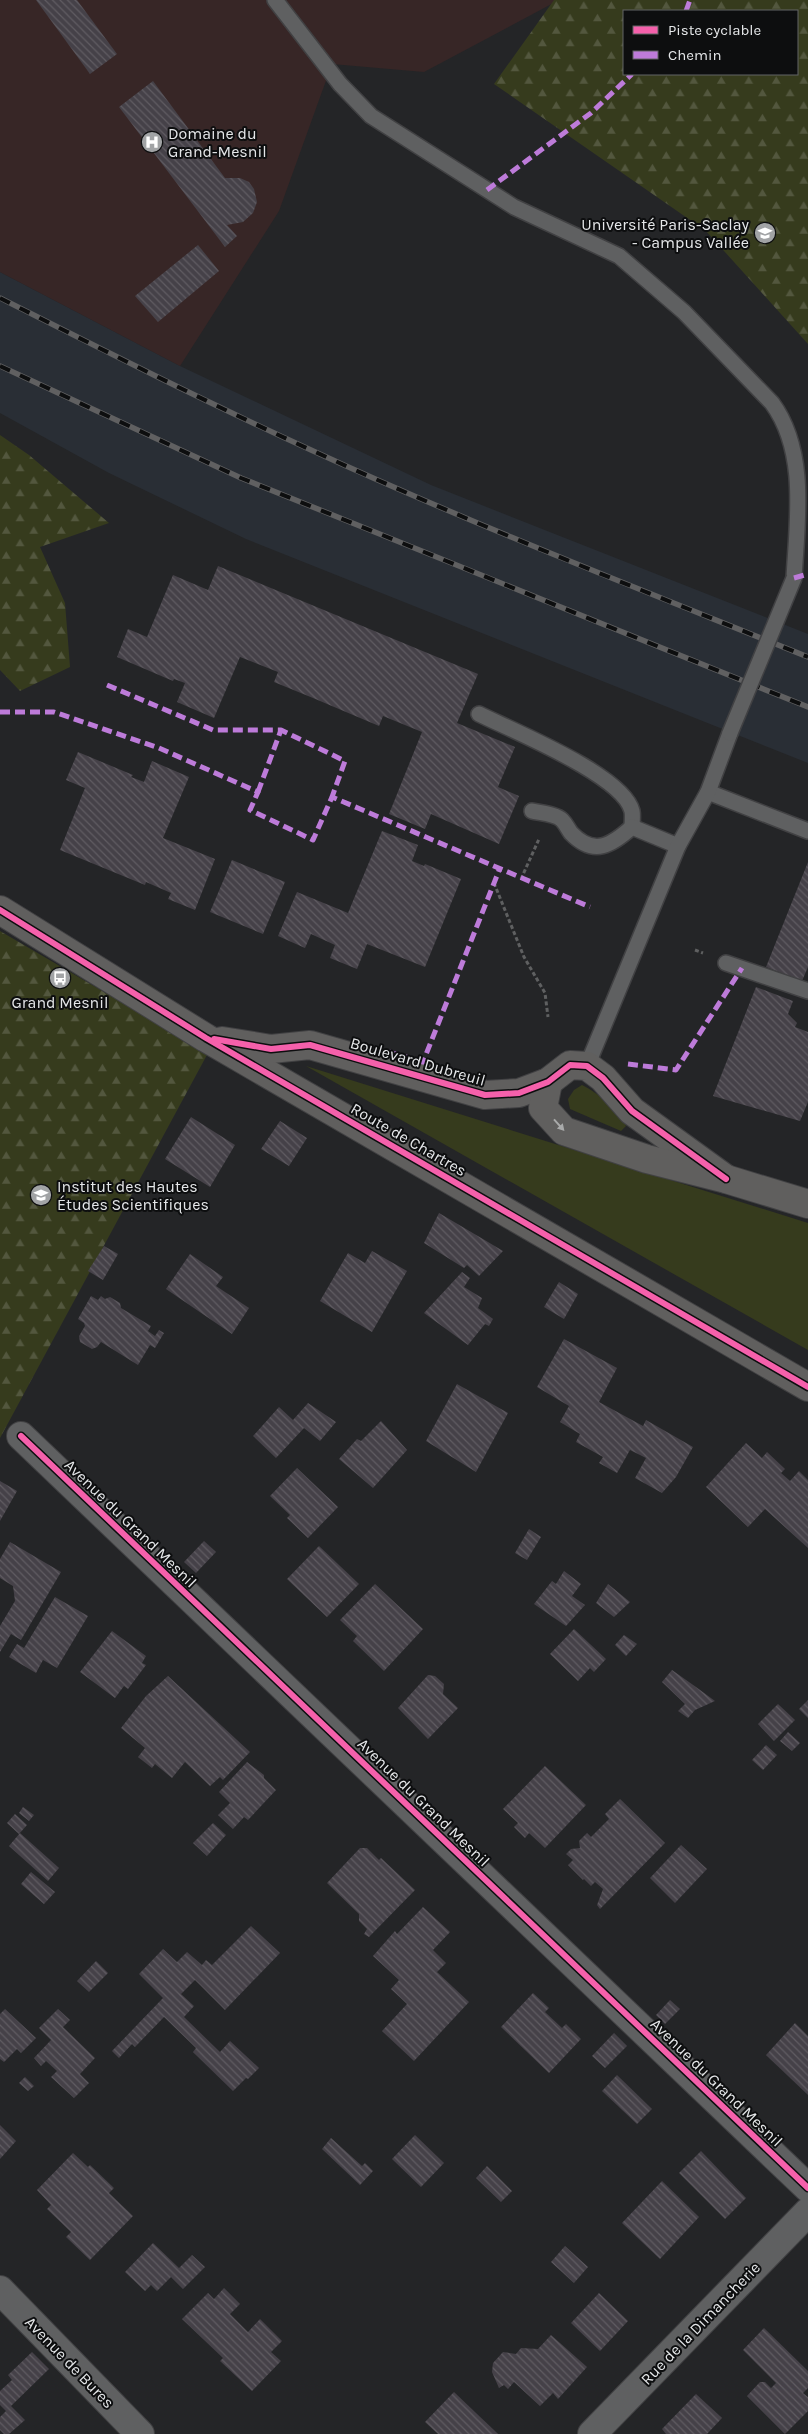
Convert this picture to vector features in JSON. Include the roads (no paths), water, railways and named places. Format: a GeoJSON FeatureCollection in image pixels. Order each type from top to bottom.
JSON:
{"type":"FeatureCollection","features":[{"type":"Feature","properties":{"kind":"main road","name":"Route de Chartres"},"geometry":{"type":"LineString","coordinates":[[0,910],[206,1038],[808,1388]]}},
{"type":"Feature","properties":{"kind":"main road","name":"Boulevard Dubreuil"},"geometry":{"type":"LineString","coordinates":[[206,1038],[271,1049],[310,1045],[485,1095],[519,1093],[548,1082],[570,1065],[587,1066]]}},
{"type":"Feature","properties":{"kind":"main road"},"geometry":{"type":"LineString","coordinates":[[587,1066],[603,1078],[632,1111],[726,1179]]}},
{"type":"Feature","properties":{"kind":"main road"},"geometry":{"type":"LineString","coordinates":[[548,1082],[543,1108],[564,1131],[647,1159],[726,1179],[808,1204]]}},
{"type":"Feature","properties":{"kind":"street","name":"Avenue du Grand Mesnil"},"geometry":{"type":"LineString","coordinates":[[21,1436],[808,2188]]}},
{"type":"Feature","properties":{"kind":"street","name":"Rue de la Dimancherie"},"geometry":{"type":"LineString","coordinates":[[592,2434],[808,2212]]}},
{"type":"Feature","properties":{"kind":"street","name":"Avenue de Bures"},"geometry":{"type":"LineString","coordinates":[[0,2290],[140,2434]]}},
{"type":"Feature","properties":{"kind":"lane"},"geometry":{"type":"LineString","coordinates":[[275,0],[340,84],[371,116],[514,208],[619,256],[684,312],[772,403],[782,417],[792,452],[797,482],[794,578],[730,733],[708,792],[678,846],[587,1066]]}},
{"type":"Feature","properties":{"kind":"lane"},"geometry":{"type":"LineString","coordinates":[[479,714],[592,771],[612,784],[626,799],[632,812],[632,827],[618,840],[603,847],[588,845],[572,834],[561,819],[532,810]]}},
{"type":"Feature","properties":{"kind":"lane"},"geometry":{"type":"LineString","coordinates":[[708,792],[808,831]]}},
{"type":"Feature","properties":{"kind":"lane"},"geometry":{"type":"LineString","coordinates":[[632,827],[678,846]]}},
{"type":"Feature","properties":{"kind":"lane"},"geometry":{"type":"LineString","coordinates":[[726,963],[808,991]]}},
{"type":"Feature","properties":{"kind":"railway"},"geometry":{"type":"LineString","coordinates":[[0,298],[194,395],[372,478],[558,556],[808,657]]}},
{"type":"Feature","properties":{"kind":"railway"},"geometry":{"type":"LineString","coordinates":[[0,366],[241,478],[808,707]]}},
{"type":"Feature","properties":{"kind":"place","name":"Domaine du Grand-Mesnil"},"geometry":{"type":"Point","coordinates":[152,142]}},
{"type":"Feature","properties":{"kind":"place","name":"Université Paris-Saclay - Campus Vallée"},"geometry":{"type":"Point","coordinates":[765,233]}},
{"type":"Feature","properties":{"kind":"place","name":"Grand Mesnil"},"geometry":{"type":"Point","coordinates":[60,978]}},
{"type":"Feature","properties":{"kind":"place","name":"Institut des Hautes Études Scientifiques"},"geometry":{"type":"Point","coordinates":[41,1195]}}]}
